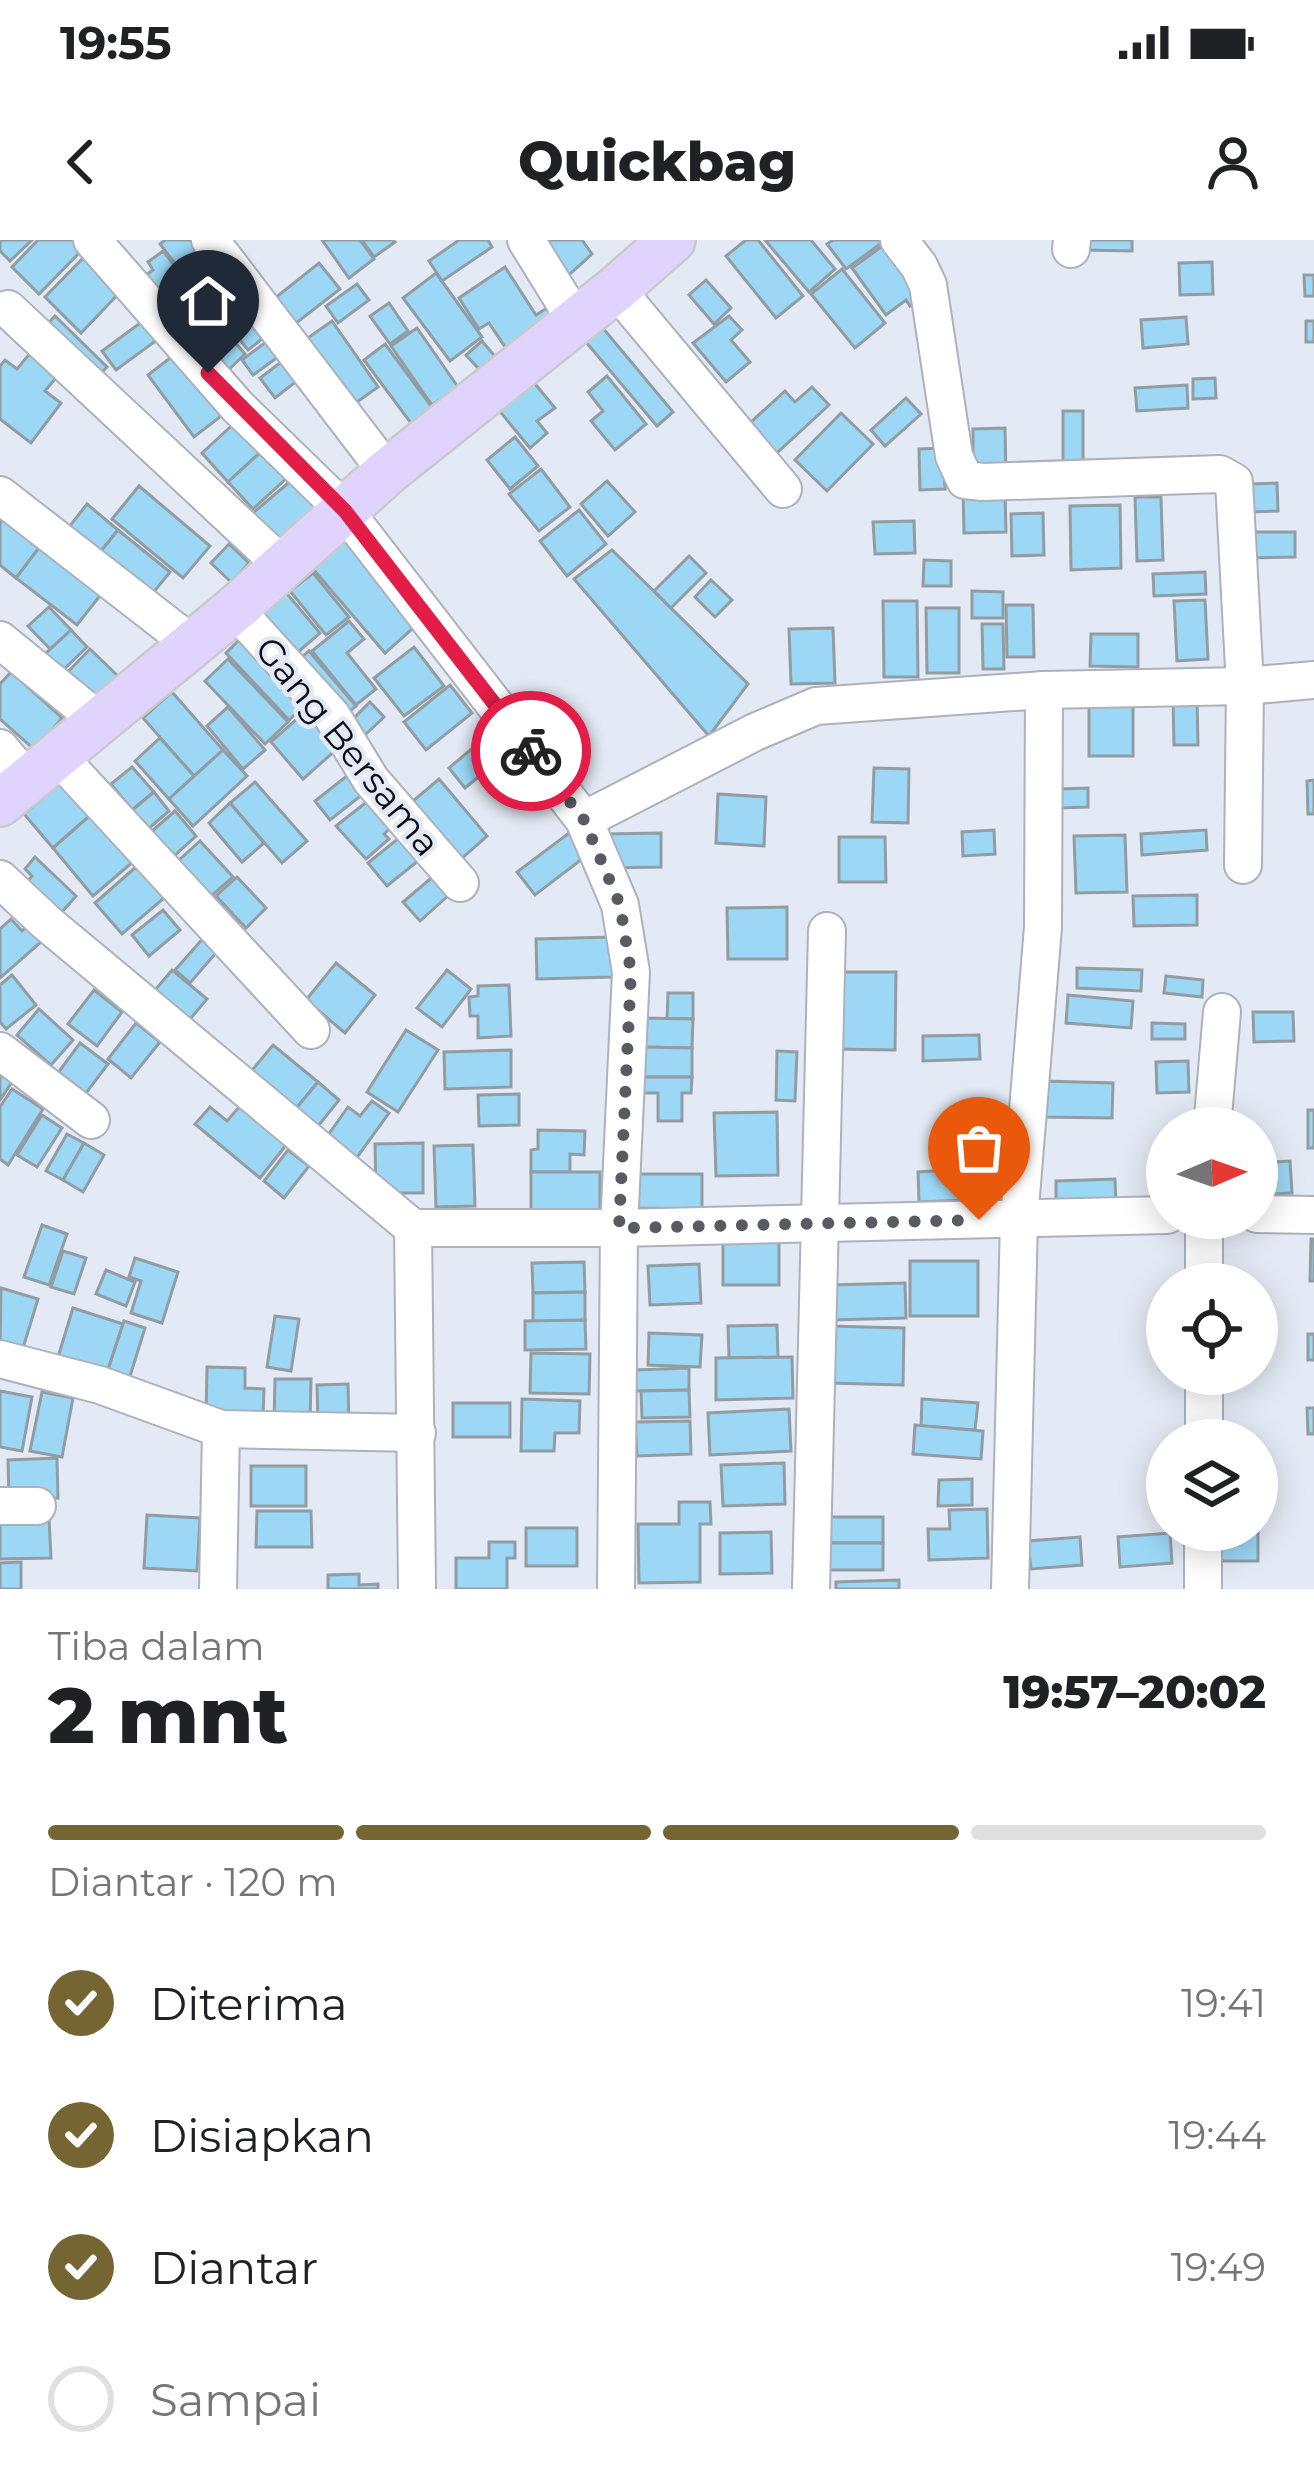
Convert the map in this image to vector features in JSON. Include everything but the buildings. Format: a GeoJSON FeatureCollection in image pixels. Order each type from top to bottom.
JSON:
{"type":"FeatureCollection","features":[{"type":"Feature","properties":{"kind":"main road"},"geometry":{"type":"LineString","coordinates":[[21,771],[97,719],[235,609],[387,472],[672,240]]}},
{"type":"Feature","properties":{"kind":"street"},"geometry":{"type":"LineString","coordinates":[[92,240],[237,406],[345,511],[584,820],[620,905],[631,972],[619,1228],[616,1589]]}},
{"type":"Feature","properties":{"kind":"street"},"geometry":{"type":"LineString","coordinates":[[210,240],[387,472]]}},
{"type":"Feature","properties":{"kind":"street"},"geometry":{"type":"LineString","coordinates":[[526,240],[576,321]]}},
{"type":"Feature","properties":{"kind":"street"},"geometry":{"type":"LineString","coordinates":[[898,240],[928,285],[954,456],[965,479],[1220,474],[1234,482],[1245,686],[1243,865]]}},
{"type":"Feature","properties":{"kind":"street"},"geometry":{"type":"LineString","coordinates":[[616,289],[783,489]]}},
{"type":"Feature","properties":{"kind":"street"},"geometry":{"type":"LineString","coordinates":[[8,309],[282,565]]}},
{"type":"Feature","properties":{"kind":"street"},"geometry":{"type":"LineString","coordinates":[[0,495],[192,644]]}},
{"type":"Feature","properties":{"kind":"street","name":"Gang Bersama"},"geometry":{"type":"LineString","coordinates":[[235,609],[332,716],[371,780],[460,883]]}},
{"type":"Feature","properties":{"kind":"street"},"geometry":{"type":"LineString","coordinates":[[0,640],[97,719]]}},
{"type":"Feature","properties":{"kind":"street"},"geometry":{"type":"LineString","coordinates":[[584,820],[816,706],[1044,690],[1314,680]]}},
{"type":"Feature","properties":{"kind":"street"},"geometry":{"type":"LineString","coordinates":[[1010,1589],[1018,1220],[1043,927],[1044,690]]}},
{"type":"Feature","properties":{"kind":"street"},"geometry":{"type":"LineString","coordinates":[[21,771],[311,1030]]}},
{"type":"Feature","properties":{"kind":"street"},"geometry":{"type":"LineString","coordinates":[[0,879],[413,1228],[1146,1216]]}},
{"type":"Feature","properties":{"kind":"street"},"geometry":{"type":"LineString","coordinates":[[811,1589],[827,931]]}},
{"type":"Feature","properties":{"kind":"street"},"geometry":{"type":"LineString","coordinates":[[1214,1107],[1222,1012]]}},
{"type":"Feature","properties":{"kind":"street"},"geometry":{"type":"LineString","coordinates":[[0,1051],[91,1120]]}},
{"type":"Feature","properties":{"kind":"street"},"geometry":{"type":"LineString","coordinates":[[1278,1214],[1314,1215]]}},
{"type":"Feature","properties":{"kind":"street"},"geometry":{"type":"LineString","coordinates":[[413,1228],[417,1589]]}},
{"type":"Feature","properties":{"kind":"street"},"geometry":{"type":"LineString","coordinates":[[0,1359],[100,1385],[221,1429],[417,1433]]}},
{"type":"Feature","properties":{"kind":"street"},"geometry":{"type":"LineString","coordinates":[[218,1589],[221,1429]]}},
{"type":"Feature","properties":{"kind":"street"},"geometry":{"type":"LineString","coordinates":[[0,1506],[38,1506]]}},
{"type":"Feature","properties":{"kind":"street"},"geometry":{"type":"LineString","coordinates":[[1203,1551],[1203,1589]]}},
{"type":"Feature","properties":{"kind":"way so far"},"geometry":{"type":"LineString","coordinates":[[531,751],[584,820],[620,905],[631,972],[619,1228],[979,1220]]}},
{"type":"Feature","properties":{"kind":"route"},"geometry":{"type":"LineString","coordinates":[[208,373],[345,511],[531,751]]}}]}
